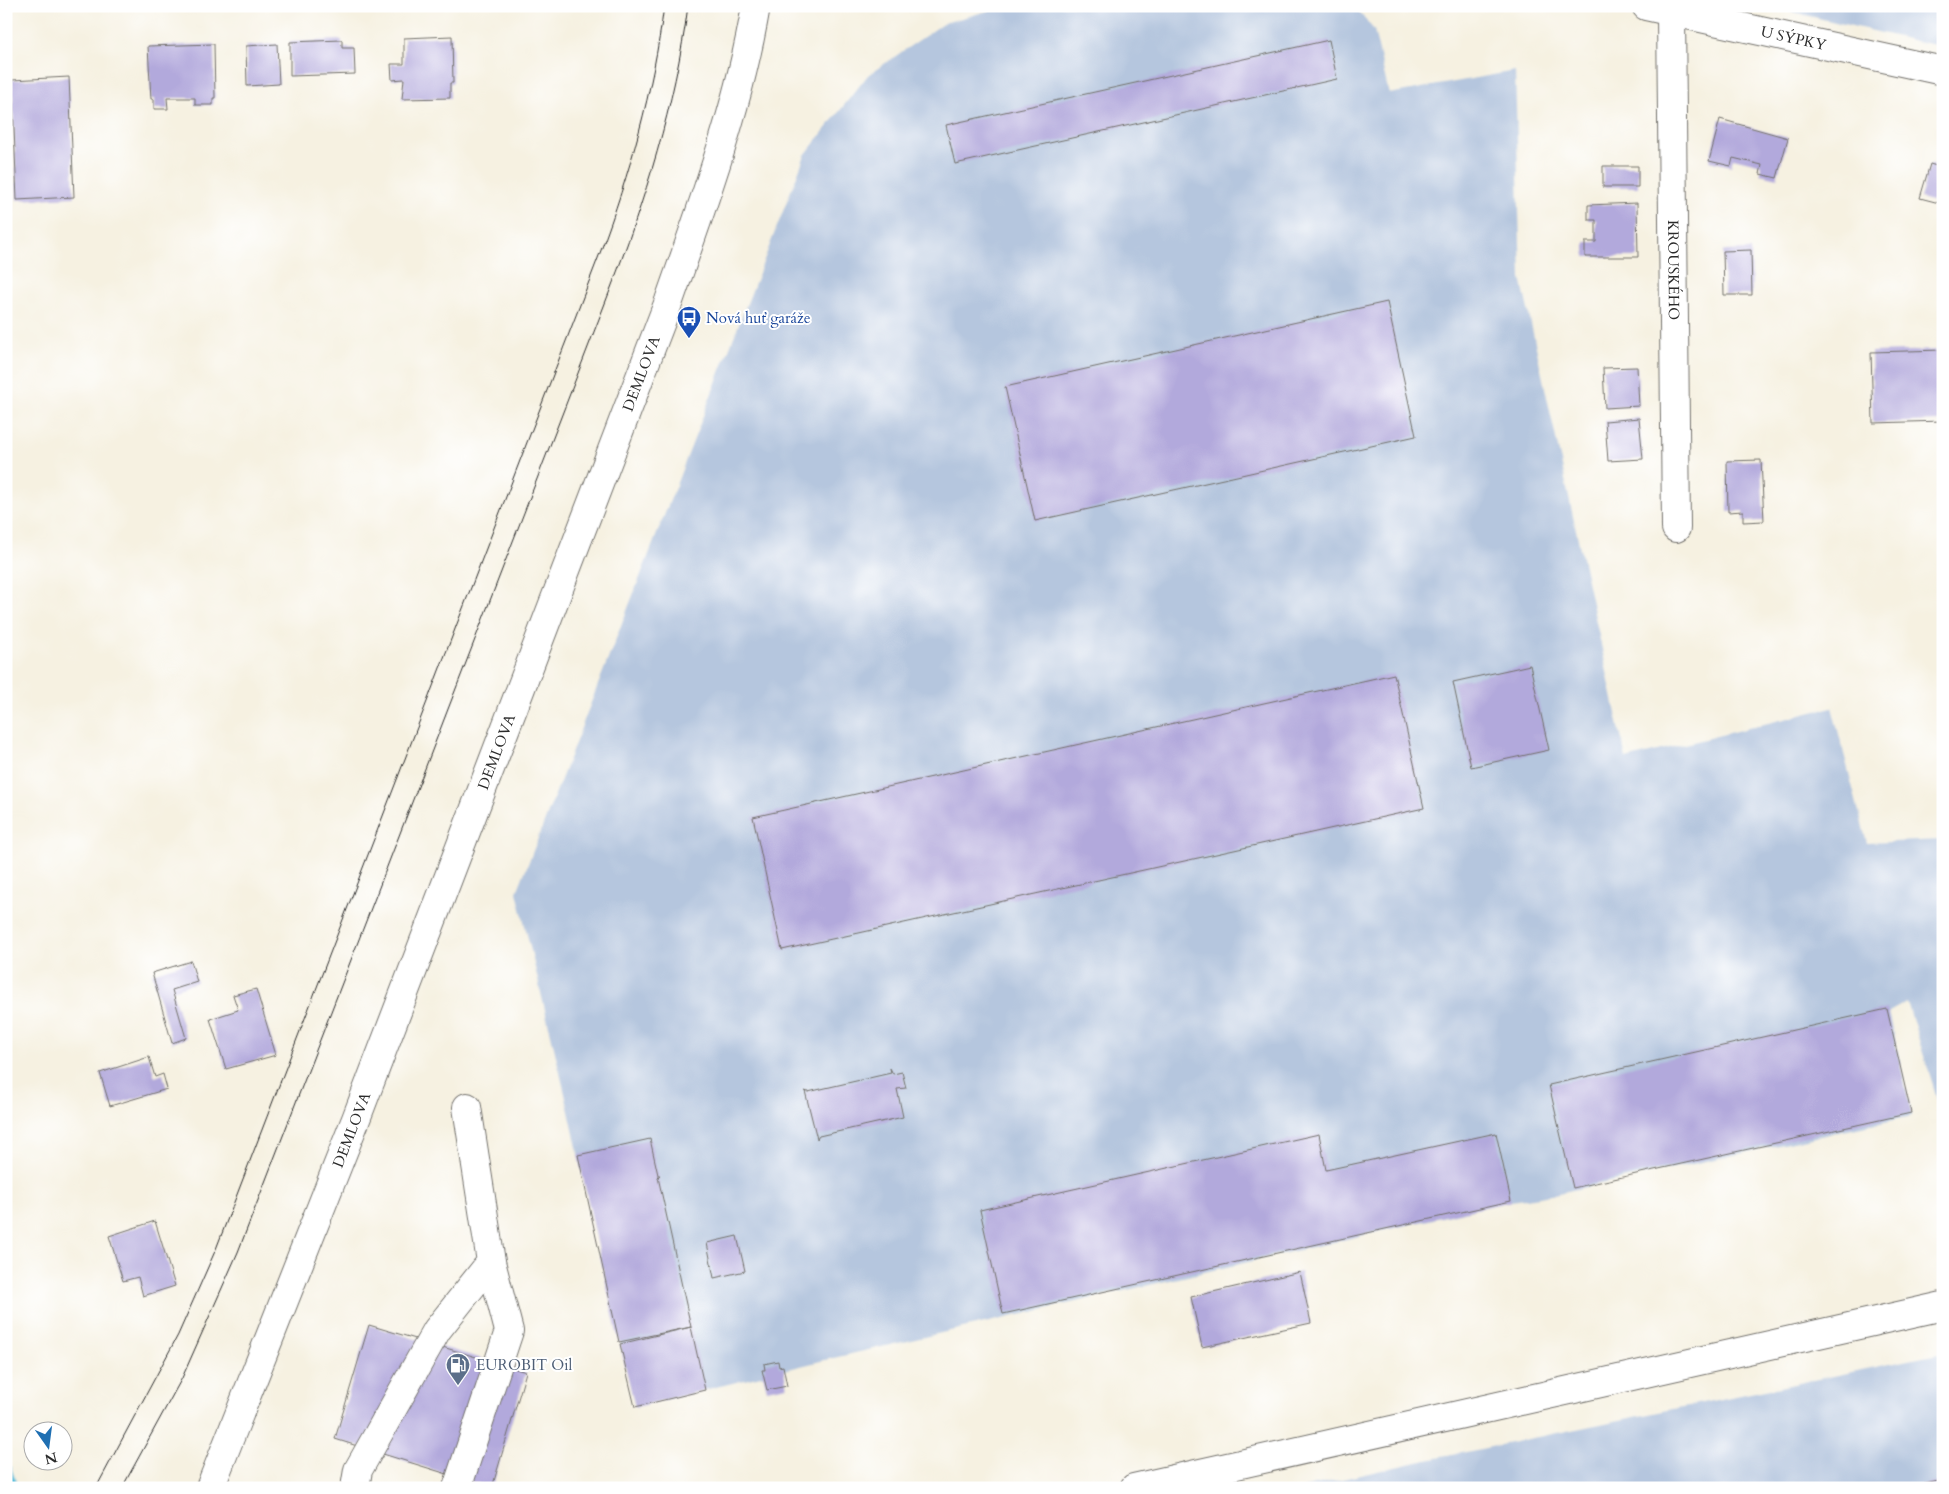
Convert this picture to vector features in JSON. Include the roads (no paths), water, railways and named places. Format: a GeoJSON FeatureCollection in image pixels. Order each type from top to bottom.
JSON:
{"type":"FeatureCollection","features":[{"type":"Feature","properties":{"kind":"street","name":"DEMLOVA"},"geometry":{"type":"LineString","coordinates":[[210,1488],[356,1118],[669,301],[709,188],[730,118],[756,6]]}},
{"type":"Feature","properties":{"kind":"street","name":"U SÝPKY"},"geometry":{"type":"LineString","coordinates":[[1658,9],[1943,71]]}},
{"type":"Feature","properties":{"kind":"street","name":"KROUSKÉHO"},"geometry":{"type":"LineString","coordinates":[[1658,9],[1676,528]]}},
{"type":"Feature","properties":{"kind":"street"},"geometry":{"type":"LineString","coordinates":[[457,1488],[509,1331],[491,1262],[467,1107]]}},
{"type":"Feature","properties":{"kind":"street"},"geometry":{"type":"LineString","coordinates":[[355,1488],[358,1470],[437,1330],[491,1262]]}},
{"type":"Feature","properties":{"kind":"street"},"geometry":{"type":"LineString","coordinates":[[1134,1488],[1943,1306]]}},
{"type":"Feature","properties":{"kind":"waterway"},"geometry":{"type":"LineString","coordinates":[[6,1469],[12,1488]]}},
{"type":"Feature","properties":{"kind":"tram line"},"geometry":{"type":"LineString","coordinates":[[96,1488],[178,1335],[216,1249],[600,253],[631,162],[654,69],[664,6]]}},
{"type":"Feature","properties":{"kind":"tram line"},"geometry":{"type":"LineString","coordinates":[[122,1488],[182,1378],[238,1252],[609,293],[635,223],[667,116],[688,6]]}},
{"type":"Feature","properties":{"kind":"place","name":"Nová huť garáže"},"geometry":{"type":"Point","coordinates":[689,339]}},
{"type":"Feature","properties":{"kind":"place","name":"EUROBIT Oil"},"geometry":{"type":"Point","coordinates":[458,1386]}}]}
